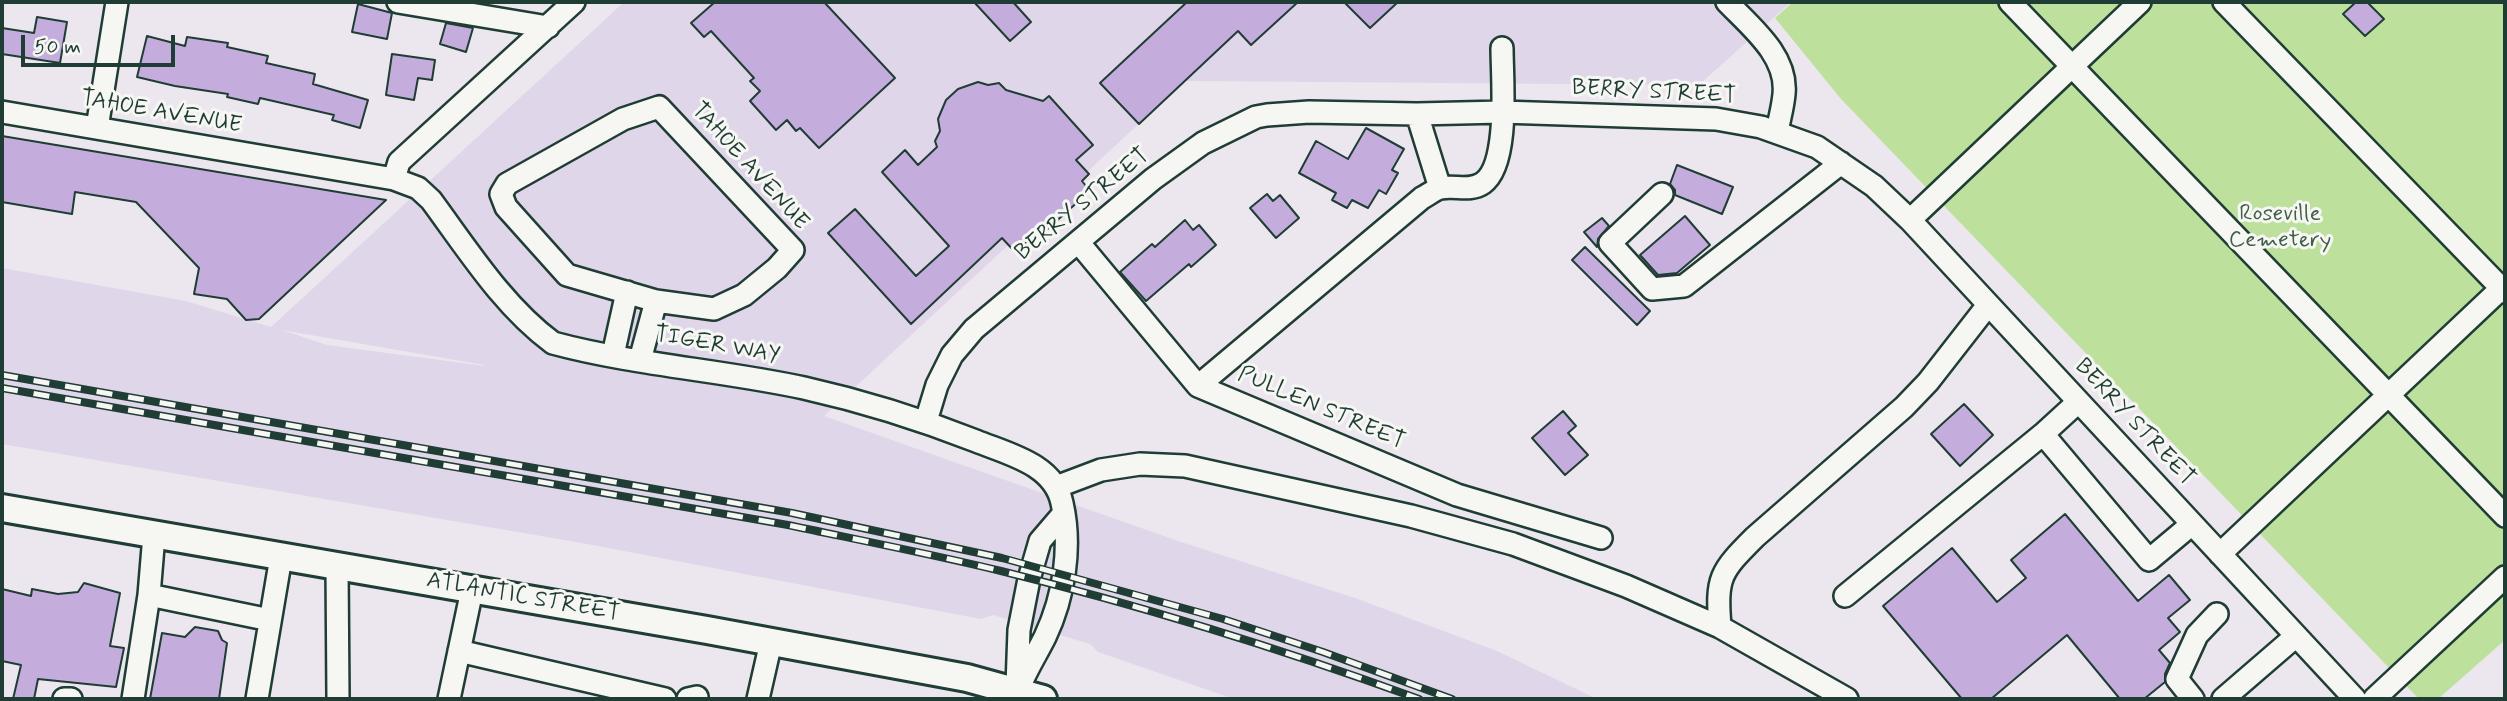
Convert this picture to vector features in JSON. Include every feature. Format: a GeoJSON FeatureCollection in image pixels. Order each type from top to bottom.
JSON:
{"type":"FeatureCollection","features":[{"type":"Feature","properties":{"kind":"main road","name":"ATLANTIC STREET"},"geometry":{"type":"LineString","coordinates":[[2,508],[771,642],[967,678],[1016,696],[1042,699]]}},
{"type":"Feature","properties":{"kind":"street"},"geometry":{"type":"LineString","coordinates":[[97,128],[117,2]]}},
{"type":"Feature","properties":{"kind":"street"},"geometry":{"type":"LineString","coordinates":[[398,2],[548,27]]}},
{"type":"Feature","properties":{"kind":"street"},"geometry":{"type":"LineString","coordinates":[[394,179],[399,162],[574,2]]}},
{"type":"Feature","properties":{"kind":"street"},"geometry":{"type":"LineString","coordinates":[[1727,2],[1777,59],[1783,75],[1784,92],[1777,132]]}},
{"type":"Feature","properties":{"kind":"street"},"geometry":{"type":"LineString","coordinates":[[2010,2],[2505,516]]}},
{"type":"Feature","properties":{"kind":"street"},"geometry":{"type":"LineString","coordinates":[[1910,220],[2140,2]]}},
{"type":"Feature","properties":{"kind":"street"},"geometry":{"type":"LineString","coordinates":[[2220,554],[2504,289],[2224,2]]}},
{"type":"Feature","properties":{"kind":"street"},"geometry":{"type":"LineString","coordinates":[[1198,386],[1422,198],[1440,188],[1463,189],[1482,183],[1493,172],[1499,154],[1502,48]]}},
{"type":"Feature","properties":{"kind":"street","name":"TAHOE AVENUE"},"geometry":{"type":"LineString","coordinates":[[659,107],[793,250],[744,295],[714,309],[656,302],[567,275],[506,207],[501,194],[507,184],[611,125],[659,107]]}},
{"type":"Feature","properties":{"kind":"street","name":"TAHOE AVENUE"},"geometry":{"type":"LineString","coordinates":[[2,112],[394,179]]}},
{"type":"Feature","properties":{"kind":"street","name":"BERRY STREET"},"geometry":{"type":"LineString","coordinates":[[926,421],[937,385],[952,355],[974,329],[1153,179],[1203,143],[1256,117],[1309,112],[1502,112],[1716,119],[1777,132],[1817,147],[1874,186],[1910,220],[2355,699]]}},
{"type":"Feature","properties":{"kind":"street"},"geometry":{"type":"LineString","coordinates":[[1417,114],[1440,188]]}},
{"type":"Feature","properties":{"kind":"street"},"geometry":{"type":"LineString","coordinates":[[1662,194],[1610,243],[1652,289],[1684,286],[1841,163]]}},
{"type":"Feature","properties":{"kind":"street","name":"TIGER WAY"},"geometry":{"type":"LineString","coordinates":[[394,179],[418,188],[431,201],[503,295],[538,332],[553,343],[805,388],[926,421],[1027,461],[1045,474],[1056,487]]}},
{"type":"Feature","properties":{"kind":"street","name":"PULLEN STREET"},"geometry":{"type":"LineString","coordinates":[[1079,243],[1198,386],[1457,495],[1601,538]]}},
{"type":"Feature","properties":{"kind":"street"},"geometry":{"type":"LineString","coordinates":[[613,355],[627,292]]}},
{"type":"Feature","properties":{"kind":"street"},"geometry":{"type":"LineString","coordinates":[[640,360],[656,302]]}},
{"type":"Feature","properties":{"kind":"street"},"geometry":{"type":"LineString","coordinates":[[1720,628],[1720,580],[1733,560],[1755,537],[1904,407],[1928,382],[1988,305]]}},
{"type":"Feature","properties":{"kind":"street"},"geometry":{"type":"LineString","coordinates":[[1845,596],[2043,434],[2078,402]]}},
{"type":"Feature","properties":{"kind":"street"},"geometry":{"type":"LineString","coordinates":[[2043,434],[2149,560],[2192,524]]}},
{"type":"Feature","properties":{"kind":"street"},"geometry":{"type":"LineString","coordinates":[[1016,696],[1049,628],[1065,574],[1064,513],[1056,487],[1101,470],[1140,464],[1185,466],[1281,486],[1411,516],[1513,544],[1626,586],[1720,628],[1847,699]]}},
{"type":"Feature","properties":{"kind":"street"},"geometry":{"type":"LineString","coordinates":[[1016,696],[1019,630],[1029,579],[1040,541],[1064,513]]}},
{"type":"Feature","properties":{"kind":"street"},"geometry":{"type":"LineString","coordinates":[[133,699],[149,595],[154,534]]}},
{"type":"Feature","properties":{"kind":"street"},"geometry":{"type":"LineString","coordinates":[[257,699],[281,556]]}},
{"type":"Feature","properties":{"kind":"street"},"geometry":{"type":"LineString","coordinates":[[337,566],[338,699]]}},
{"type":"Feature","properties":{"kind":"street"},"geometry":{"type":"LineString","coordinates":[[2374,699],[2505,577]]}},
{"type":"Feature","properties":{"kind":"street"},"geometry":{"type":"LineString","coordinates":[[449,699],[472,590]]}},
{"type":"Feature","properties":{"kind":"street"},"geometry":{"type":"LineString","coordinates":[[149,595],[270,620]]}},
{"type":"Feature","properties":{"kind":"street"},"geometry":{"type":"LineString","coordinates":[[2193,699],[2177,679],[2197,635],[2217,614]]}},
{"type":"Feature","properties":{"kind":"street"},"geometry":{"type":"LineString","coordinates":[[2223,699],[2296,636]]}},
{"type":"Feature","properties":{"kind":"street"},"geometry":{"type":"LineString","coordinates":[[758,699],[771,642]]}},
{"type":"Feature","properties":{"kind":"street"},"geometry":{"type":"LineString","coordinates":[[459,651],[633,695],[665,699]]}},
{"type":"Feature","properties":{"kind":"street"},"geometry":{"type":"LineString","coordinates":[[64,699],[71,699]]}},
{"type":"Feature","properties":{"kind":"shaded area"},"geometry":{"type":"Polygon","coordinates":[[[624,2],[1791,2],[1699,85],[1185,81],[824,416],[1178,541],[1355,598],[1497,651],[1597,699],[1234,699],[1098,652],[1090,644],[993,615],[981,619],[582,543],[2,444],[2,268],[186,301],[271,327],[624,2]],[[282,330],[327,345],[484,365],[282,330]]]}},
{"type":"Feature","properties":{"kind":"green space","name":"Roseville Cemetery"},"geometry":{"type":"Polygon","coordinates":[[[1793,2],[2505,2],[2505,640],[2438,699],[2419,699],[1841,99],[1775,18],[1793,2]]]}},
{"type":"Feature","properties":{"kind":"building"},"geometry":{"type":"Polygon","coordinates":[[[715,2],[824,2],[895,78],[819,148],[800,128],[796,131],[787,120],[776,130],[750,101],[760,91],[750,81],[754,78],[711,31],[704,37],[691,23],[715,2]]]}},
{"type":"Feature","properties":{"kind":"building"},"geometry":{"type":"Polygon","coordinates":[[[974,2],[1013,2],[1031,22],[1010,41],[974,2]]]}},
{"type":"Feature","properties":{"kind":"building"},"geometry":{"type":"Polygon","coordinates":[[[1187,2],[1298,2],[1251,45],[1238,31],[1139,124],[1100,83],[1187,2]]]}},
{"type":"Feature","properties":{"kind":"building"},"geometry":{"type":"Polygon","coordinates":[[[1344,2],[1398,2],[1370,28],[1344,2]]]}},
{"type":"Feature","properties":{"kind":"building"},"geometry":{"type":"Polygon","coordinates":[[[2356,2],[2367,2],[2384,19],[2365,36],[2343,14],[2356,2]]]}},
{"type":"Feature","properties":{"kind":"building"},"geometry":{"type":"Polygon","coordinates":[[[358,4],[392,13],[387,39],[352,32],[358,4]]]}},
{"type":"Feature","properties":{"kind":"building"},"geometry":{"type":"Polygon","coordinates":[[[37,17],[67,22],[60,63],[2,54],[2,28],[34,33],[37,17]]]}},
{"type":"Feature","properties":{"kind":"building"},"geometry":{"type":"Polygon","coordinates":[[[446,23],[473,28],[466,52],[440,44],[446,23]]]}},
{"type":"Feature","properties":{"kind":"building"},"geometry":{"type":"Polygon","coordinates":[[[147,36],[185,46],[187,37],[228,43],[227,47],[268,56],[266,63],[315,74],[313,84],[368,100],[360,128],[332,120],[334,115],[260,98],[258,104],[227,97],[228,94],[137,77],[147,36]]]}},
{"type":"Feature","properties":{"kind":"building"},"geometry":{"type":"Polygon","coordinates":[[[392,54],[435,60],[432,80],[418,78],[414,100],[386,95],[392,54]]]}},
{"type":"Feature","properties":{"kind":"building"},"geometry":{"type":"Polygon","coordinates":[[[978,82],[988,85],[999,83],[1006,90],[1043,101],[1049,96],[1093,145],[1076,160],[1089,174],[1082,181],[1090,191],[1033,242],[1030,239],[1015,252],[1002,238],[911,324],[828,233],[855,209],[916,276],[949,246],[882,172],[905,150],[918,165],[937,147],[935,141],[940,131],[938,119],[946,100],[958,89],[978,82]]]}},
{"type":"Feature","properties":{"kind":"building"},"geometry":{"type":"Polygon","coordinates":[[[1366,128],[1404,149],[1392,170],[1398,173],[1386,194],[1379,190],[1368,208],[1352,200],[1347,208],[1332,200],[1336,193],[1299,173],[1316,141],[1348,159],[1366,128]]]}},
{"type":"Feature","properties":{"kind":"building"},"geometry":{"type":"Polygon","coordinates":[[[2,136],[386,200],[259,319],[246,320],[227,299],[194,294],[199,268],[136,202],[75,192],[72,214],[2,202],[2,136]]]}},
{"type":"Feature","properties":{"kind":"building"},"geometry":{"type":"Polygon","coordinates":[[[1677,165],[1733,187],[1722,214],[1675,195],[1670,184],[1677,165]]]}},
{"type":"Feature","properties":{"kind":"building"},"geometry":{"type":"Polygon","coordinates":[[[1267,194],[1273,201],[1280,195],[1299,218],[1276,238],[1250,208],[1267,194]]]}},
{"type":"Feature","properties":{"kind":"building"},"geometry":{"type":"Polygon","coordinates":[[[1685,216],[1710,245],[1677,273],[1658,275],[1640,255],[1685,216]]]}},
{"type":"Feature","properties":{"kind":"building"},"geometry":{"type":"Polygon","coordinates":[[[1602,218],[1609,226],[1598,239],[1597,247],[1584,232],[1602,218]]]}},
{"type":"Feature","properties":{"kind":"building"},"geometry":{"type":"Polygon","coordinates":[[[1185,220],[1193,230],[1199,225],[1216,245],[1146,301],[1120,272],[1152,244],[1155,247],[1185,220]]]}},
{"type":"Feature","properties":{"kind":"building"},"geometry":{"type":"Polygon","coordinates":[[[1585,247],[1650,311],[1637,325],[1572,260],[1585,247]]]}},
{"type":"Feature","properties":{"kind":"building"},"geometry":{"type":"Polygon","coordinates":[[[1964,404],[1993,435],[1960,466],[1931,434],[1964,404]]]}},
{"type":"Feature","properties":{"kind":"building"},"geometry":{"type":"Polygon","coordinates":[[[1563,411],[1576,426],[1568,433],[1588,455],[1565,475],[1532,438],[1563,411]]]}},
{"type":"Feature","properties":{"kind":"building"},"geometry":{"type":"Polygon","coordinates":[[[2065,514],[2138,601],[2169,575],[2190,600],[2168,618],[2180,632],[2159,650],[2170,663],[2165,682],[2144,699],[2120,699],[2067,635],[1991,699],[1962,699],[1883,606],[1952,548],[1997,602],[2026,578],[2011,560],[2065,514]]]}},
{"type":"Feature","properties":{"kind":"building"},"geometry":{"type":"Polygon","coordinates":[[[84,583],[120,593],[110,646],[124,648],[116,687],[38,679],[34,699],[13,699],[21,665],[2,661],[2,589],[31,596],[32,589],[58,594],[78,592],[84,583]]]}},
{"type":"Feature","properties":{"kind":"building"},"geometry":{"type":"Polygon","coordinates":[[[195,627],[218,631],[222,640],[227,643],[219,699],[150,699],[162,633],[185,637],[195,627]]]}},
{"type":"Feature","properties":{"kind":"railway"},"geometry":{"type":"LineString","coordinates":[[2,375],[792,513],[1002,558],[1223,619],[1452,699]]}},
{"type":"Feature","properties":{"kind":"railway"},"geometry":{"type":"LineString","coordinates":[[2,388],[788,525],[948,559],[1054,584],[1160,614],[1419,699]]}}]}
